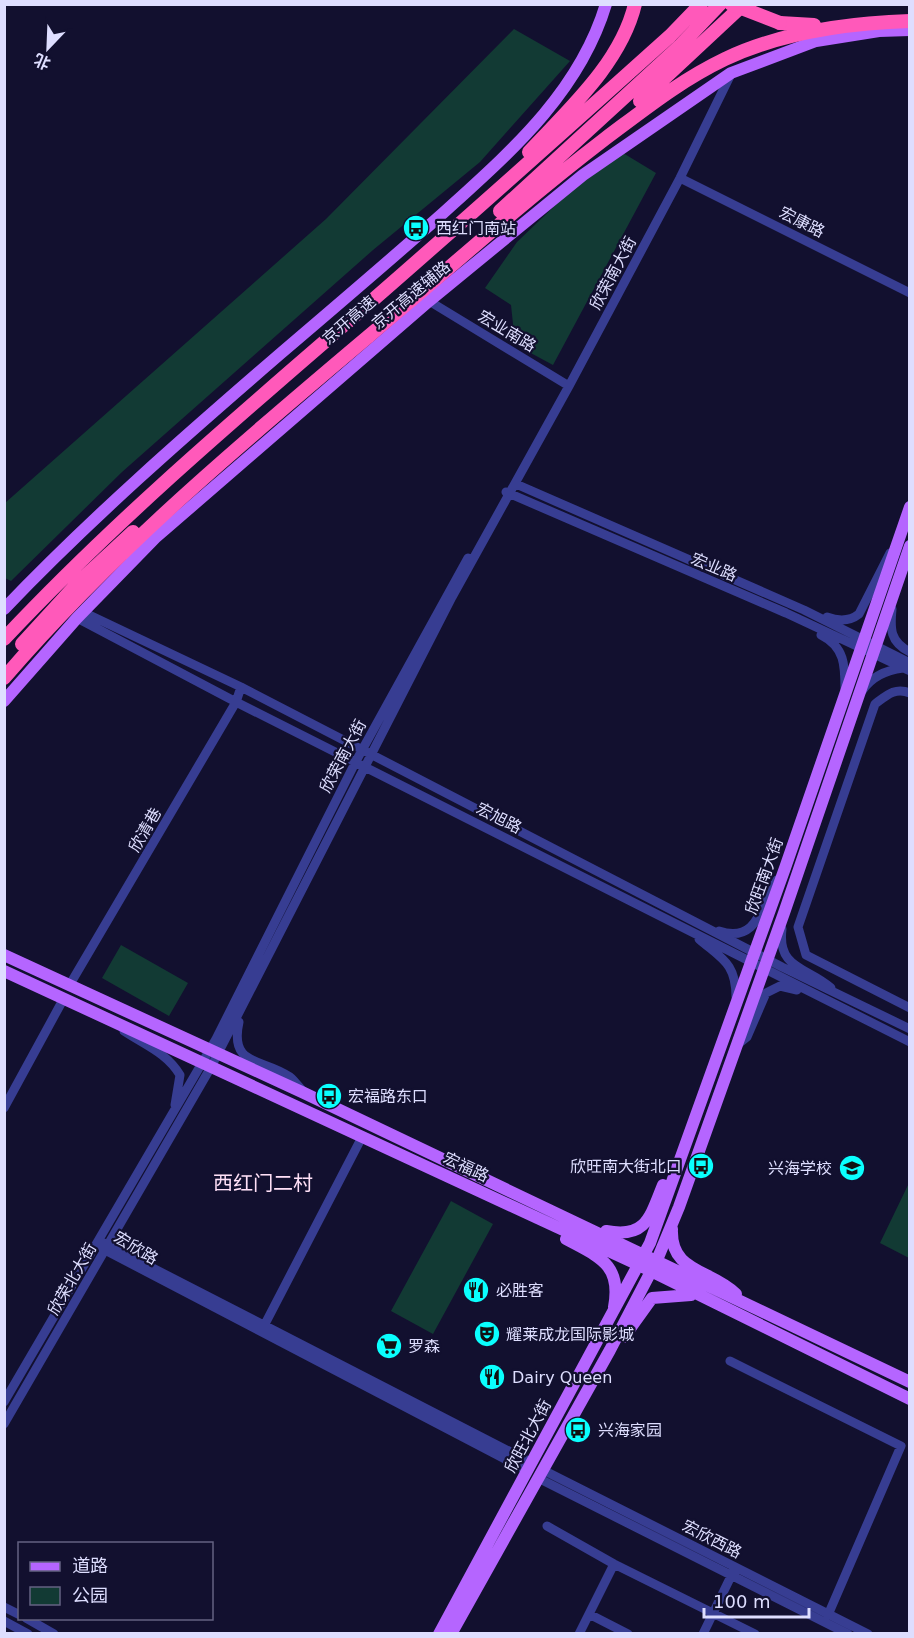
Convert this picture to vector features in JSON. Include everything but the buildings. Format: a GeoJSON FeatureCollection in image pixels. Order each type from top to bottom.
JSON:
{"type":"FeatureCollection","features":[{"type":"Feature","properties":{"kind":"highway"},"geometry":{"type":"LineString","coordinates":[[464,221],[582,94],[625,32],[635,4]]}},
{"type":"Feature","properties":{"kind":"highway","name":"京开高速"},"geometry":{"type":"LineString","coordinates":[[4,639],[66,573],[130,512],[464,221],[670,36],[701,4]]}},
{"type":"Feature","properties":{"kind":"highway","name":"京开高速"},"geometry":{"type":"LineString","coordinates":[[4,664],[77,584],[134,530],[521,193],[679,47],[720,4]]}},
{"type":"Feature","properties":{"kind":"highway"},"geometry":{"type":"LineString","coordinates":[[731,4],[780,23],[801,26],[909,21]]}},
{"type":"Feature","properties":{"kind":"highway"},"geometry":{"type":"LineString","coordinates":[[4,678],[152,525],[549,182],[668,77],[744,4]]}},
{"type":"Feature","properties":{"kind":"highway"},"geometry":{"type":"LineString","coordinates":[[549,182],[658,97],[729,57],[792,36],[866,22]]}},
{"type":"Feature","properties":{"kind":"main road"},"geometry":{"type":"LineString","coordinates":[[4,609],[115,498],[421,232],[525,136],[555,103],[576,74],[591,45],[606,4]]}},
{"type":"Feature","properties":{"kind":"main road","name":"京开高速辅路"},"geometry":{"type":"LineString","coordinates":[[4,701],[80,615],[155,538],[429,301],[583,175],[731,73],[816,41],[879,31],[909,30]]}},
{"type":"Feature","properties":{"kind":"main road","name":"欣旺南大街"},"geometry":{"type":"LineString","coordinates":[[657,1260],[679,1207],[784,913],[909,507]]}},
{"type":"Feature","properties":{"kind":"main road","name":"欣旺南大街"},"geometry":{"type":"LineString","coordinates":[[866,647],[893,591],[909,546]]}},
{"type":"Feature","properties":{"kind":"main road","name":"欣旺南大街"},"geometry":{"type":"LineString","coordinates":[[642,1259],[679,1164],[784,868],[850,698]]}},
{"type":"Feature","properties":{"kind":"main road","name":"宏福路"},"geometry":{"type":"LineString","coordinates":[[4,956],[304,1093],[579,1223],[642,1259],[651,1272],[909,1399]]}},
{"type":"Feature","properties":{"kind":"main road","name":"宏福路"},"geometry":{"type":"LineString","coordinates":[[4,971],[528,1213],[642,1259],[657,1260],[909,1382]]}},
{"type":"Feature","properties":{"kind":"main road"},"geometry":{"type":"LineString","coordinates":[[579,1223],[621,1234],[640,1229],[649,1218],[663,1185],[679,1164]]}},
{"type":"Feature","properties":{"kind":"main road"},"geometry":{"type":"LineString","coordinates":[[679,1207],[672,1235],[676,1253],[688,1266],[725,1284],[743,1302]]}},
{"type":"Feature","properties":{"kind":"main road"},"geometry":{"type":"LineString","coordinates":[[528,1213],[559,1235],[603,1259],[612,1270],[616,1283],[612,1317]]}},
{"type":"Feature","properties":{"kind":"main road","name":"欣旺北大街"},"geometry":{"type":"LineString","coordinates":[[452,1634],[642,1259]]}},
{"type":"Feature","properties":{"kind":"main road","name":"欣旺北大街"},"geometry":{"type":"LineString","coordinates":[[439,1634],[535,1470],[610,1350],[657,1260]]}},
{"type":"Feature","properties":{"kind":"main road"},"geometry":{"type":"LineString","coordinates":[[610,1350],[629,1331],[652,1298],[674,1294],[700,1296]]}},
{"type":"Feature","properties":{"kind":"street","name":"欣荣南大街"},"geometry":{"type":"LineString","coordinates":[[213,1053],[362,751],[457,574],[516,484],[680,178],[731,73]]}},
{"type":"Feature","properties":{"kind":"street","name":"宏康路"},"geometry":{"type":"LineString","coordinates":[[680,178],[909,293]]}},
{"type":"Feature","properties":{"kind":"street","name":"宏业南路"},"geometry":{"type":"LineString","coordinates":[[429,301],[569,386]]}},
{"type":"Feature","properties":{"kind":"street","name":"宏业路"},"geometry":{"type":"LineString","coordinates":[[516,484],[804,610],[866,647]]}},
{"type":"Feature","properties":{"kind":"street","name":"欣荣南大街"},"geometry":{"type":"LineString","coordinates":[[213,1053],[241,1011],[373,756],[452,597],[509,493]]}},
{"type":"Feature","properties":{"kind":"street","name":"宏业路"},"geometry":{"type":"LineString","coordinates":[[509,493],[532,506],[866,647],[908,667]]}},
{"type":"Feature","properties":{"kind":"street"},"geometry":{"type":"LineString","coordinates":[[804,610],[838,621],[853,618],[864,606],[878,573],[898,540]]}},
{"type":"Feature","properties":{"kind":"street"},"geometry":{"type":"LineString","coordinates":[[893,591],[890,627],[892,638],[909,652]]}},
{"type":"Feature","properties":{"kind":"street"},"geometry":{"type":"LineString","coordinates":[[4,604],[16,597]]}},
{"type":"Feature","properties":{"kind":"street"},"geometry":{"type":"LineString","coordinates":[[786,614],[836,645],[845,665],[850,698]]}},
{"type":"Feature","properties":{"kind":"street","name":"宏旭路"},"geometry":{"type":"LineString","coordinates":[[80,615],[242,687],[697,929]]}},
{"type":"Feature","properties":{"kind":"street","name":"宏旭路"},"geometry":{"type":"LineString","coordinates":[[80,615],[236,702],[366,768],[766,964],[909,1029]]}},
{"type":"Feature","properties":{"kind":"street"},"geometry":{"type":"LineString","coordinates":[[850,698],[877,675],[890,669],[908,667]]}},
{"type":"Feature","properties":{"kind":"street","name":"欣清巷"},"geometry":{"type":"LineString","coordinates":[[69,986],[236,702],[242,687]]}},
{"type":"Feature","properties":{"kind":"street"},"geometry":{"type":"LineString","coordinates":[[909,693],[900,689],[891,692],[875,704],[798,927],[806,956],[909,1008]]}},
{"type":"Feature","properties":{"kind":"street"},"geometry":{"type":"LineString","coordinates":[[697,929],[726,934],[740,933],[752,928],[784,868]]}},
{"type":"Feature","properties":{"kind":"street"},"geometry":{"type":"LineString","coordinates":[[784,913],[781,950],[790,962],[822,980],[842,997]]}},
{"type":"Feature","properties":{"kind":"street"},"geometry":{"type":"LineString","coordinates":[[697,929],[733,973],[736,1000]]}},
{"type":"Feature","properties":{"kind":"street","name":"宏旭路"},"geometry":{"type":"LineString","coordinates":[[766,964],[824,1000],[909,1042]]}},
{"type":"Feature","properties":{"kind":"street"},"geometry":{"type":"LineString","coordinates":[[737,1045],[747,1037],[760,1001],[773,987],[788,987],[824,1000]]}},
{"type":"Feature","properties":{"kind":"street"},"geometry":{"type":"LineString","coordinates":[[4,1108],[64,998]]}},
{"type":"Feature","properties":{"kind":"street"},"geometry":{"type":"LineString","coordinates":[[241,1011],[236,1035],[244,1056],[290,1077],[304,1093]]}},
{"type":"Feature","properties":{"kind":"street"},"geometry":{"type":"LineString","coordinates":[[105,1017],[173,1064],[180,1076],[172,1114]]}},
{"type":"Feature","properties":{"kind":"street","name":"欣荣北大街"},"geometry":{"type":"LineString","coordinates":[[4,1424],[108,1248],[213,1053]]}},
{"type":"Feature","properties":{"kind":"street","name":"欣荣北大街"},"geometry":{"type":"LineString","coordinates":[[4,1402],[172,1114],[207,1065]]}},
{"type":"Feature","properties":{"kind":"street"},"geometry":{"type":"LineString","coordinates":[[265,1324],[362,1137]]}},
{"type":"Feature","properties":{"kind":"street","name":"宏欣路"},"geometry":{"type":"LineString","coordinates":[[99,1242],[535,1470]]}},
{"type":"Feature","properties":{"kind":"street","name":"宏欣路"},"geometry":{"type":"LineString","coordinates":[[108,1248],[265,1324],[535,1470]]}},
{"type":"Feature","properties":{"kind":"street"},"geometry":{"type":"LineString","coordinates":[[730,1361],[905,1449],[828,1615]]}},
{"type":"Feature","properties":{"kind":"street","name":"宏欣西路"},"geometry":{"type":"LineString","coordinates":[[535,1470],[733,1571],[848,1634]]}},
{"type":"Feature","properties":{"kind":"street"},"geometry":{"type":"LineString","coordinates":[[547,1526],[614,1564],[755,1634]]}},
{"type":"Feature","properties":{"kind":"street"},"geometry":{"type":"LineString","coordinates":[[579,1634],[614,1564]]}},
{"type":"Feature","properties":{"kind":"street"},"geometry":{"type":"LineString","coordinates":[[703,1634],[733,1571]]}},
{"type":"Feature","properties":{"kind":"street","name":"宏欣西路"},"geometry":{"type":"LineString","coordinates":[[733,1571],[868,1634]]}},
{"type":"Feature","properties":{"kind":"street"},"geometry":{"type":"LineString","coordinates":[[4,1607],[18,1614]]}},
{"type":"Feature","properties":{"kind":"street"},"geometry":{"type":"LineString","coordinates":[[589,1614],[628,1634]]}},
{"type":"Feature","properties":{"kind":"street"},"geometry":{"type":"LineString","coordinates":[[30,1620],[54,1634]]}},
{"type":"Feature","properties":{"kind":"street"},"geometry":{"type":"LineString","coordinates":[[4,1621],[28,1634]]}},
{"type":"Feature","properties":{"kind":"green space"},"geometry":{"type":"Polygon","coordinates":[[[514,29],[570,61],[480,162],[373,250],[122,472],[11,581],[5,578],[5,503],[326,219],[514,29]]]}},
{"type":"Feature","properties":{"kind":"green space"},"geometry":{"type":"Polygon","coordinates":[[[623,153],[656,173],[553,365],[505,339],[513,324],[511,305],[485,288],[517,242],[566,195],[623,153]]]}},
{"type":"Feature","properties":{"kind":"green space"},"geometry":{"type":"Polygon","coordinates":[[[121,945],[188,983],[169,1016],[102,978],[121,945]]]}},
{"type":"Feature","properties":{"kind":"green space"},"geometry":{"type":"Polygon","coordinates":[[[909,1183],[909,1258],[880,1243],[909,1183]]]}},
{"type":"Feature","properties":{"kind":"green space"},"geometry":{"type":"Polygon","coordinates":[[[451,1201],[493,1224],[433,1334],[391,1311],[451,1201]]]}},
{"type":"Feature","properties":{"kind":"place","name":"西红门南站"},"geometry":{"type":"Point","coordinates":[416,228]}},
{"type":"Feature","properties":{"kind":"place","name":"宏福路东口"},"geometry":{"type":"Point","coordinates":[329,1096]}},
{"type":"Feature","properties":{"kind":"place","name":"欣旺南大街北口"},"geometry":{"type":"Point","coordinates":[701,1166]}},
{"type":"Feature","properties":{"kind":"place","name":"兴海学校"},"geometry":{"type":"Point","coordinates":[852,1168]}},
{"type":"Feature","properties":{"kind":"place","name":"必胜客"},"geometry":{"type":"Point","coordinates":[476,1290]}},
{"type":"Feature","properties":{"kind":"place","name":"耀莱成龙国际影城"},"geometry":{"type":"Point","coordinates":[487,1334]}},
{"type":"Feature","properties":{"kind":"place","name":"罗森"},"geometry":{"type":"Point","coordinates":[389,1346]}},
{"type":"Feature","properties":{"kind":"place","name":"Dairy Queen"},"geometry":{"type":"Point","coordinates":[492,1377]}},
{"type":"Feature","properties":{"kind":"place","name":"兴海家园"},"geometry":{"type":"Point","coordinates":[578,1430]}},
{"type":"Feature","properties":{"kind":"district","name":"西红门二村"},"geometry":{"type":"Point","coordinates":[263,1183]}}]}
